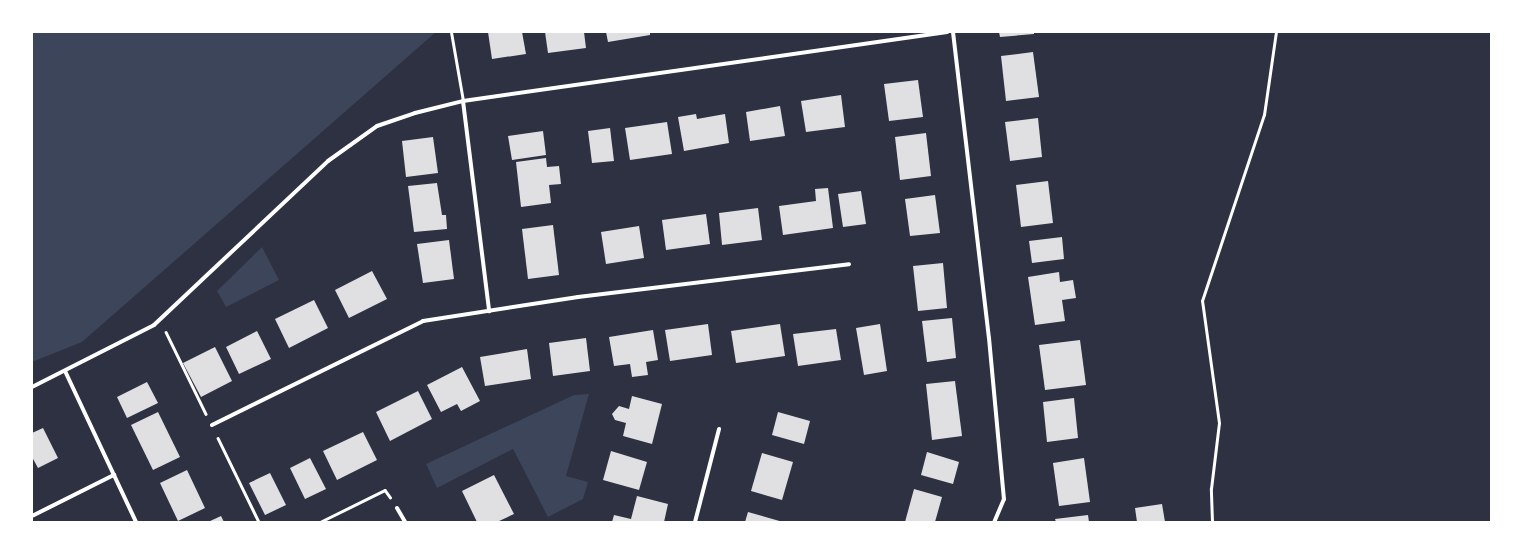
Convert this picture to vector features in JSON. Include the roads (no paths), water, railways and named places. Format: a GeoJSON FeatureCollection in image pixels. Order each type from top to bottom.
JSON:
{"type":"FeatureCollection","features":[{"type":"Feature","properties":{"kind":"street"},"geometry":{"type":"LineString","coordinates":[[32,387],[65,372],[154,325],[328,161],[377,126],[415,113],[463,101],[948,32]]}},
{"type":"Feature","properties":{"kind":"street"},"geometry":{"type":"LineString","coordinates":[[953,32],[989,338],[1004,499],[994,522]]}},
{"type":"Feature","properties":{"kind":"street"},"geometry":{"type":"LineString","coordinates":[[463,101],[489,311]]}},
{"type":"Feature","properties":{"kind":"street"},"geometry":{"type":"LineString","coordinates":[[212,425],[423,321],[578,297],[849,264]]}},
{"type":"Feature","properties":{"kind":"street"},"geometry":{"type":"LineString","coordinates":[[65,372],[136,522]]}},
{"type":"Feature","properties":{"kind":"street"},"geometry":{"type":"LineString","coordinates":[[696,522],[719,429]]}},
{"type":"Feature","properties":{"kind":"street"},"geometry":{"type":"LineString","coordinates":[[32,516],[114,475]]}},
{"type":"Feature","properties":{"kind":"street"},"geometry":{"type":"LineString","coordinates":[[397,508],[405,522]]}},
{"type":"Feature","properties":{"kind":"lane"},"geometry":{"type":"LineString","coordinates":[[451,32],[463,101]]}}]}
